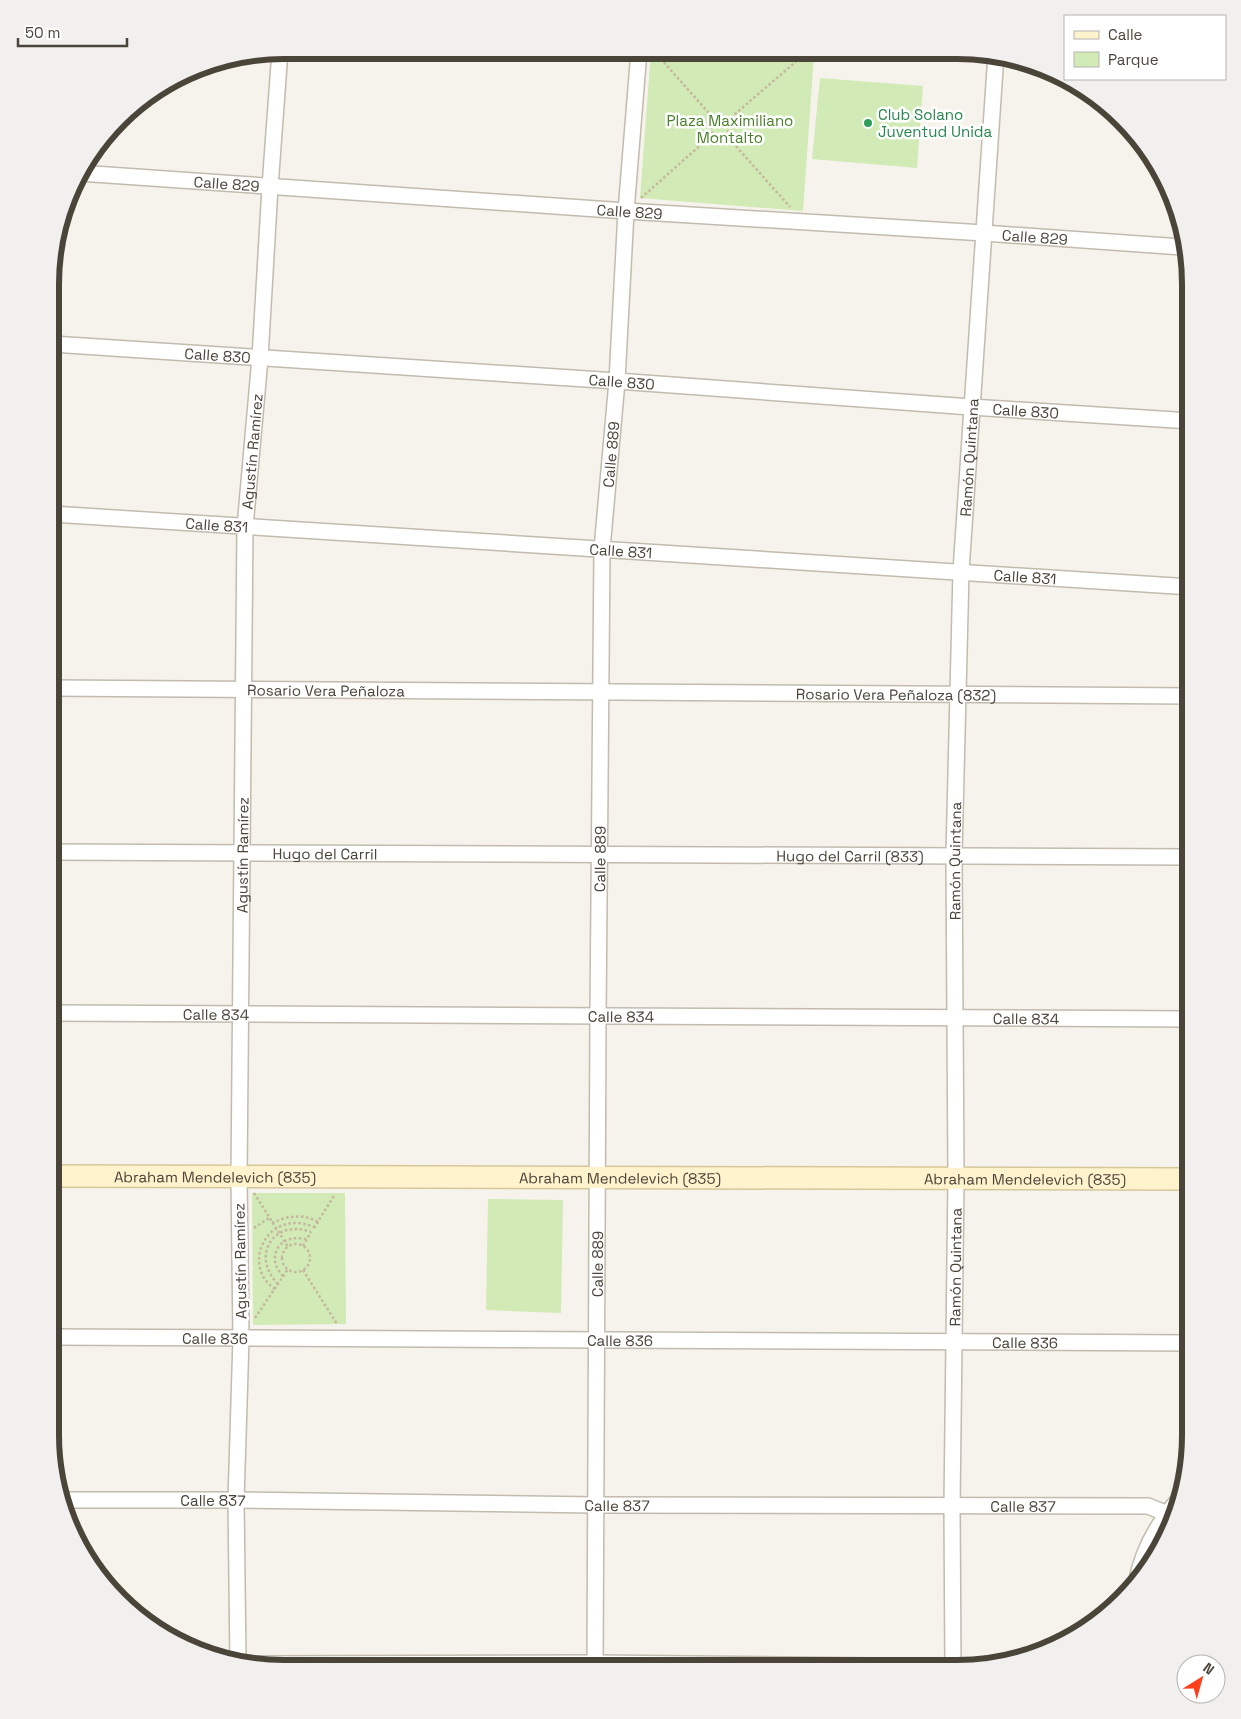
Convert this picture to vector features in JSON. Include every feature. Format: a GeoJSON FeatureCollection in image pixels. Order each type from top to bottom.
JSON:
{"type":"FeatureCollection","features":[{"type":"Feature","properties":{"kind":"street","name":"Agustín Ramírez"},"geometry":{"type":"LineString","coordinates":[[239,1656],[236,1500],[241,1338],[245,526],[260,358],[279,59]]}},
{"type":"Feature","properties":{"kind":"street","name":"Calle 889"},"geometry":{"type":"LineString","coordinates":[[595,1660],[602,549],[617,381],[626,211],[639,59]]}},
{"type":"Feature","properties":{"kind":"street","name":"Ramón Quintana"},"geometry":{"type":"LineString","coordinates":[[957,1660],[952,1506],[956,1178],[954,855],[961,571],[995,62]]}},
{"type":"Feature","properties":{"kind":"street","name":"Calle 829"},"geometry":{"type":"LineString","coordinates":[[87,175],[1179,246]]}},
{"type":"Feature","properties":{"kind":"street","name":"Calle 830"},"geometry":{"type":"LineString","coordinates":[[59,344],[1182,419]]}},
{"type":"Feature","properties":{"kind":"street","name":"Calle 831"},"geometry":{"type":"LineString","coordinates":[[59,514],[1182,586]]}},
{"type":"Feature","properties":{"kind":"street","name":"Rosario Vera Peñaloza"},"geometry":{"type":"LineString","coordinates":[[59,688],[601,691]]}},
{"type":"Feature","properties":{"kind":"street","name":"Rosario Vera Peñaloza (832)"},"geometry":{"type":"LineString","coordinates":[[601,691],[1182,696]]}},
{"type":"Feature","properties":{"kind":"street","name":"Hugo del Carril"},"geometry":{"type":"LineString","coordinates":[[59,852],[599,855]]}},
{"type":"Feature","properties":{"kind":"street","name":"Hugo del Carril (833)"},"geometry":{"type":"LineString","coordinates":[[599,855],[1182,857]]}},
{"type":"Feature","properties":{"kind":"street","name":"Calle 834"},"geometry":{"type":"LineString","coordinates":[[59,1013],[1182,1019]]}},
{"type":"Feature","properties":{"kind":"street","name":"Abraham Mendelevich (835)"},"geometry":{"type":"LineString","coordinates":[[59,1176],[1182,1179]]}},
{"type":"Feature","properties":{"kind":"street","name":"Calle 836"},"geometry":{"type":"LineString","coordinates":[[59,1337],[1182,1343]]}},
{"type":"Feature","properties":{"kind":"street","name":"Calle 837"},"geometry":{"type":"LineString","coordinates":[[68,1500],[236,1500],[596,1505],[1148,1506],[1168,1514]]}},
{"type":"Feature","properties":{"kind":"street"},"geometry":{"type":"LineString","coordinates":[[1138,1569],[1145,1551],[1168,1515]]}},
{"type":"Feature","properties":{"kind":"path"},"geometry":{"type":"LineString","coordinates":[[661,59],[715,120]]}},
{"type":"Feature","properties":{"kind":"path"},"geometry":{"type":"LineString","coordinates":[[727,122],[799,59]]}},
{"type":"Feature","properties":{"kind":"path"},"geometry":{"type":"LineString","coordinates":[[722,119],[727,122],[729,127],[726,135],[719,137],[713,134],[711,126],[715,120],[722,119]]}},
{"type":"Feature","properties":{"kind":"path"},"geometry":{"type":"LineString","coordinates":[[626,211],[713,134]]}},
{"type":"Feature","properties":{"kind":"path"},"geometry":{"type":"LineString","coordinates":[[726,135],[803,222]]}},
{"type":"Feature","properties":{"kind":"path"},"geometry":{"type":"LineString","coordinates":[[241,1177],[288,1247]]}},
{"type":"Feature","properties":{"kind":"path"},"geometry":{"type":"LineString","coordinates":[[303,1246],[345,1177]]}},
{"type":"Feature","properties":{"kind":"path"},"geometry":{"type":"LineString","coordinates":[[272,1223],[285,1217],[300,1216],[318,1222]]}},
{"type":"Feature","properties":{"kind":"path"},"geometry":{"type":"LineString","coordinates":[[274,1289],[264,1278],[260,1266],[259,1254],[262,1243],[276,1228],[291,1222],[303,1222],[314,1227]]}},
{"type":"Feature","properties":{"kind":"path"},"geometry":{"type":"LineString","coordinates":[[278,1284],[267,1268],[265,1258],[267,1247],[279,1233],[291,1228],[301,1228],[312,1232]]}},
{"type":"Feature","properties":{"kind":"path"},"geometry":{"type":"LineString","coordinates":[[284,1276],[278,1271],[275,1257],[276,1250],[284,1241],[292,1238],[299,1237],[307,1240]]}},
{"type":"Feature","properties":{"kind":"path"},"geometry":{"type":"LineString","coordinates":[[297,1244],[303,1246],[308,1251],[309,1264],[303,1270],[295,1272],[288,1269],[282,1259],[288,1247],[297,1244]]}},
{"type":"Feature","properties":{"kind":"path"},"geometry":{"type":"LineString","coordinates":[[241,1338],[288,1269]]}},
{"type":"Feature","properties":{"kind":"path"},"geometry":{"type":"LineString","coordinates":[[303,1270],[346,1338]]}},
{"type":"Feature","properties":{"kind":"green space","name":"Plaza Maximiliano Montalto"},"geometry":{"type":"Polygon","coordinates":[[[650,59],[814,59],[803,211],[640,198],[650,59]]]}},
{"type":"Feature","properties":{"kind":"green space","name":"Club Solano Juventud Unida"},"geometry":{"type":"Polygon","coordinates":[[[820,78],[923,86],[917,168],[812,159],[820,78]]]}},
{"type":"Feature","properties":{"kind":"green space"},"geometry":{"type":"Polygon","coordinates":[[[252,1193],[345,1193],[346,1324],[253,1325],[252,1193]]]}},
{"type":"Feature","properties":{"kind":"green space"},"geometry":{"type":"Polygon","coordinates":[[[488,1199],[563,1200],[561,1313],[486,1310],[488,1199]]]}},
{"type":"Feature","properties":{"kind":"place","name":"Club Solano Juventud Unida"},"geometry":{"type":"Point","coordinates":[868,123]}}]}
